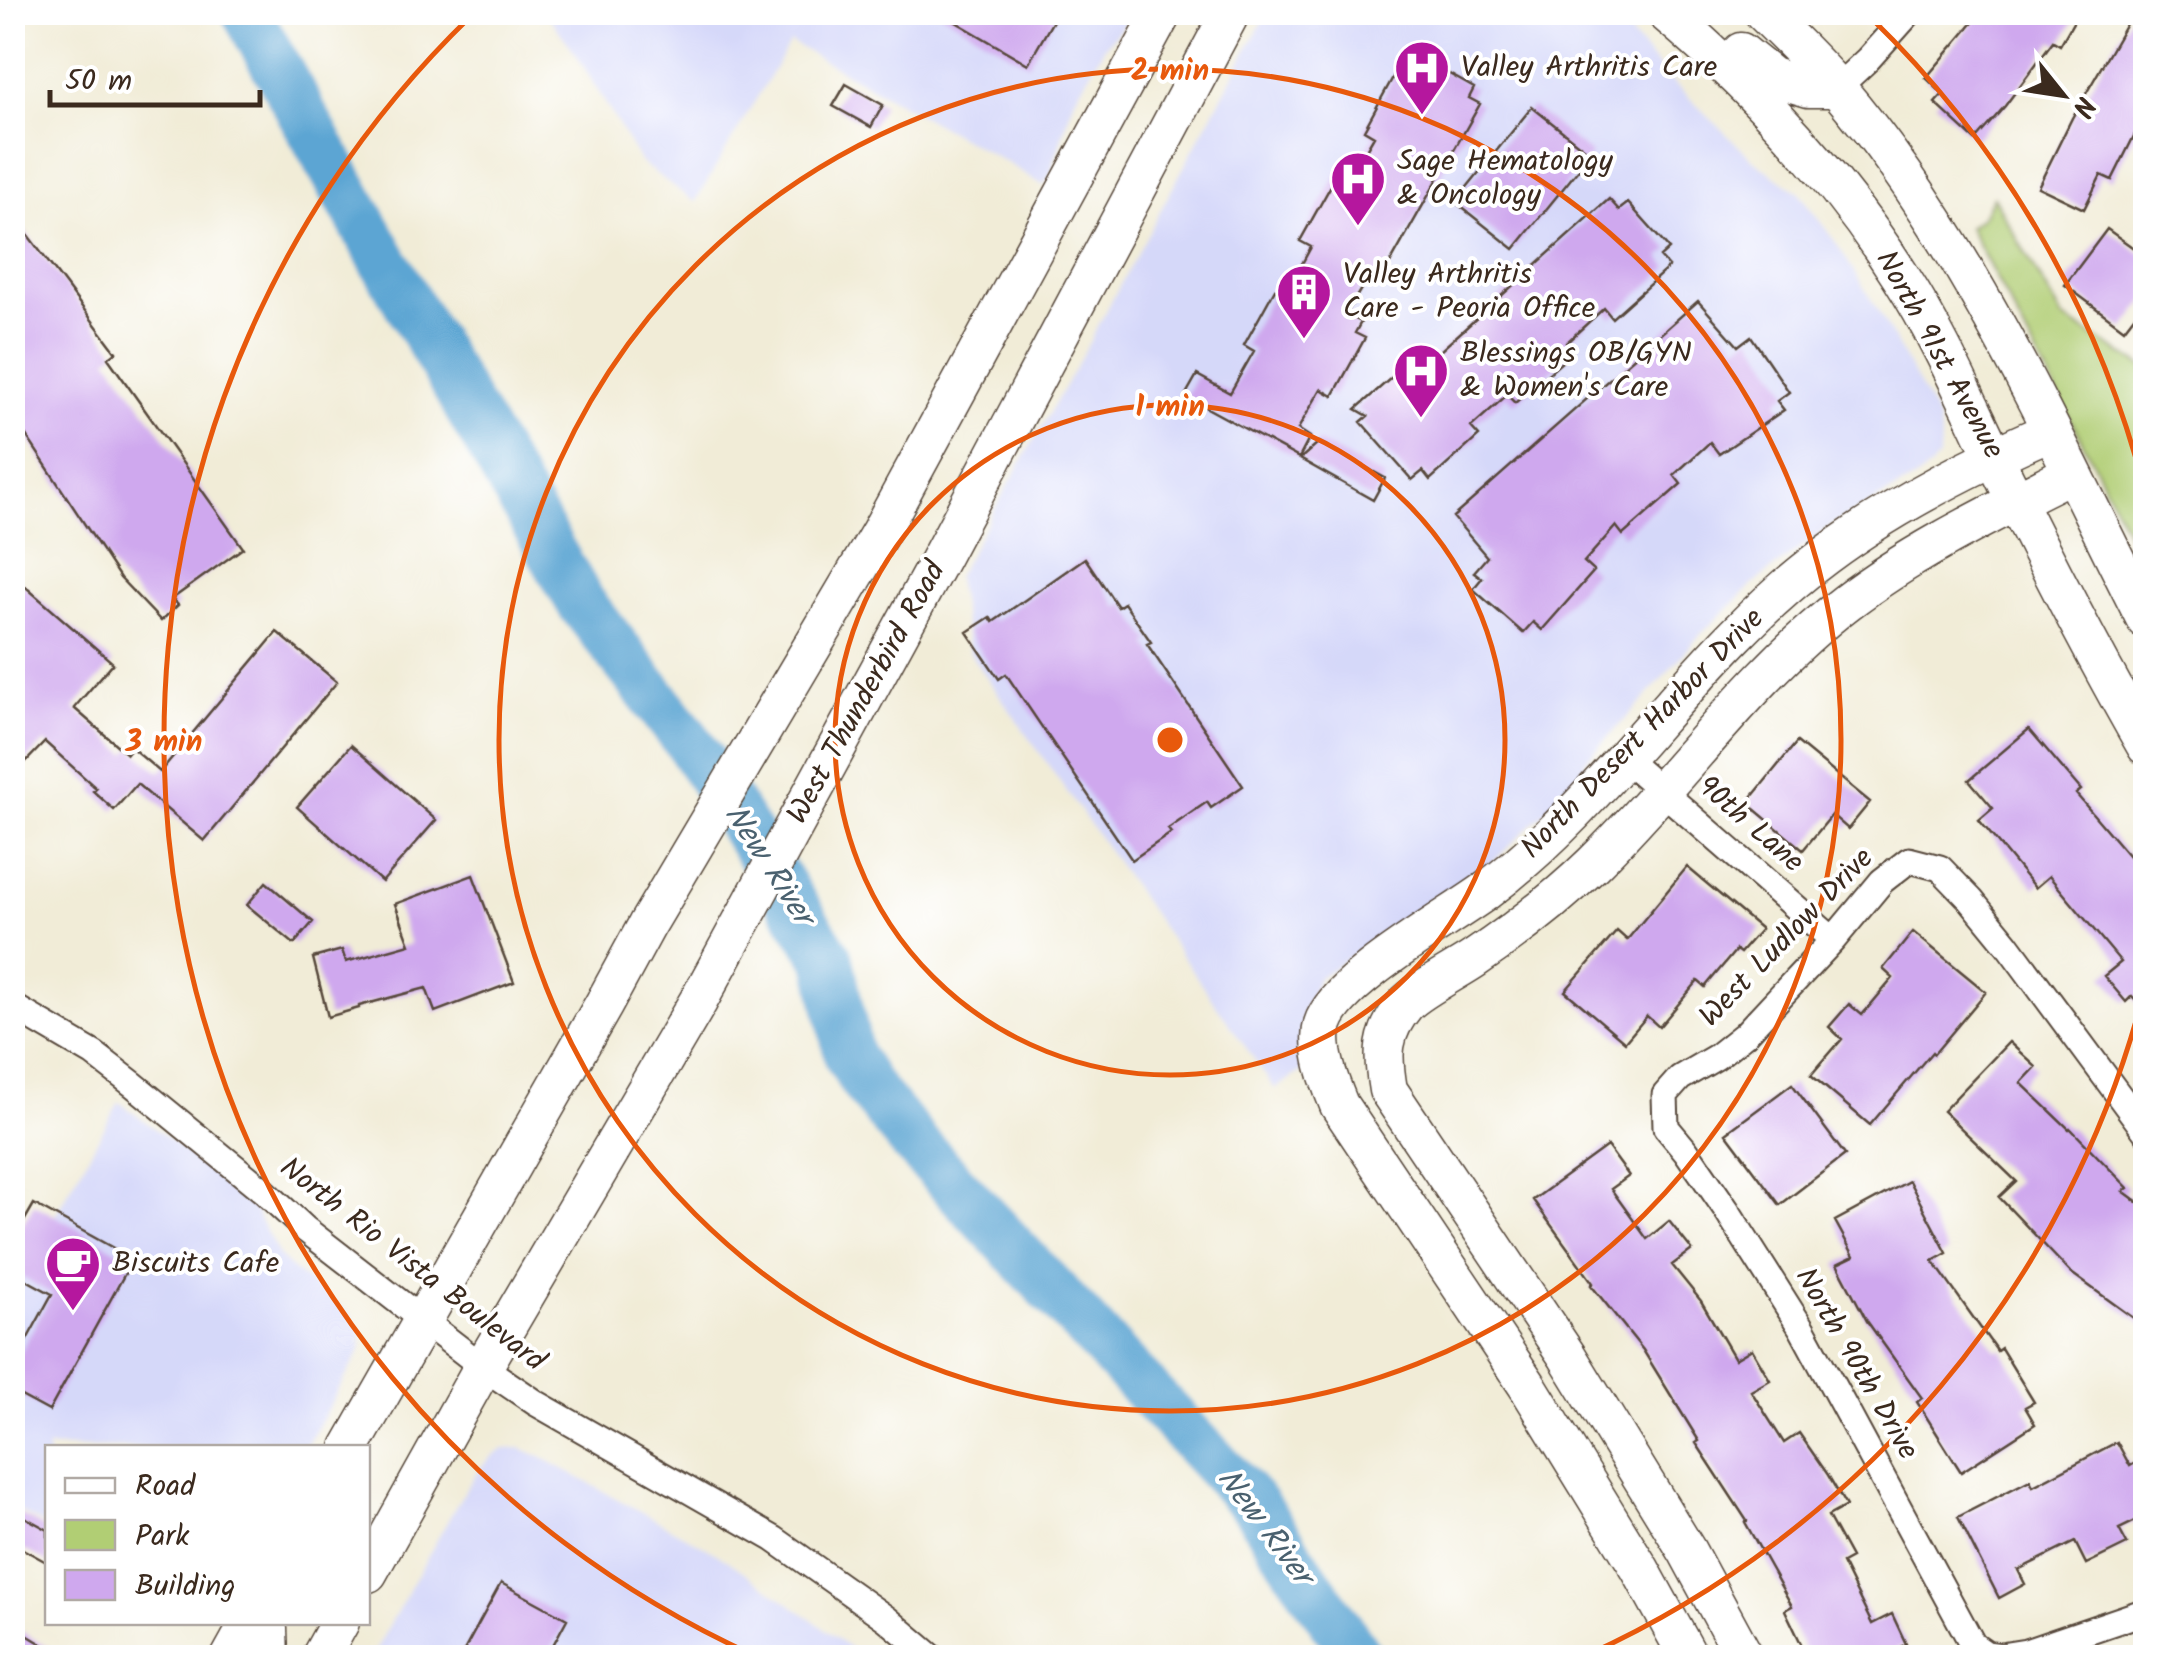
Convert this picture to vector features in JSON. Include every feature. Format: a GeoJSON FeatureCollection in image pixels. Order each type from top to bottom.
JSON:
{"type":"FeatureCollection","features":[{"type":"Feature","properties":{"kind":"main road"},"geometry":{"type":"LineString","coordinates":[[352,1445],[647,926],[879,534],[1162,12]]}},
{"type":"Feature","properties":{"kind":"main road","name":"West Thunderbird Road"},"geometry":{"type":"LineString","coordinates":[[370,1569],[483,1367],[699,1000],[1231,12]]}},
{"type":"Feature","properties":{"kind":"main road","name":"North 91st Avenue"},"geometry":{"type":"LineString","coordinates":[[1763,12],[1837,88],[1893,160],[1951,247],[2005,342],[2146,620]]}},
{"type":"Feature","properties":{"kind":"main road"},"geometry":{"type":"LineString","coordinates":[[1678,23],[1744,53],[1772,78],[1809,88],[1837,88]]}},
{"type":"Feature","properties":{"kind":"main road","name":"North 91st Avenue"},"geometry":{"type":"LineString","coordinates":[[1678,23],[1798,138],[1846,197],[1902,278],[1953,368],[2016,502],[2146,746]]}},
{"type":"Feature","properties":{"kind":"main road","name":"North Desert Harbor Drive"},"geometry":{"type":"LineString","coordinates":[[1689,1658],[1640,1569],[1527,1384],[1340,1104],[1328,1080],[1323,1023],[1357,981],[1486,891],[1561,825],[1713,658],[1781,592],[1825,556],[1874,522],[1994,456],[2050,431]]}},
{"type":"Feature","properties":{"kind":"main road","name":"North Desert Harbor Drive"},"geometry":{"type":"LineString","coordinates":[[1745,1658],[1687,1551],[1567,1356],[1388,1090],[1382,1057],[1388,1030],[1408,1002],[1524,925],[1594,863],[1758,682],[1822,622],[1904,562],[2071,473]]}},
{"type":"Feature","properties":{"kind":"main road"},"geometry":{"type":"LineString","coordinates":[[230,1658],[248,1625]]}},
{"type":"Feature","properties":{"kind":"main road"},"geometry":{"type":"LineString","coordinates":[[266,1625],[269,1658]]}},
{"type":"Feature","properties":{"kind":"main road"},"geometry":{"type":"LineString","coordinates":[[320,1658],[338,1625]]}},
{"type":"Feature","properties":{"kind":"street"},"geometry":{"type":"LineString","coordinates":[[1837,88],[1910,12]]}},
{"type":"Feature","properties":{"kind":"street","name":"90th Lane"},"geometry":{"type":"LineString","coordinates":[[1624,758],[1833,940]]}},
{"type":"Feature","properties":{"kind":"street","name":"West Ludlow Drive"},"geometry":{"type":"LineString","coordinates":[[1665,1095],[1680,1078],[1745,1034],[1882,881],[1908,860],[1940,868],[1971,900],[2146,1132]]}},
{"type":"Feature","properties":{"kind":"street","name":"North Rio Vista Boulevard"},"geometry":{"type":"LineString","coordinates":[[12,1006],[94,1054],[305,1228],[483,1367],[536,1403],[774,1539],[933,1658]]}},
{"type":"Feature","properties":{"kind":"street","name":"North 90th Drive"},"geometry":{"type":"LineString","coordinates":[[1665,1095],[1666,1127],[1726,1208],[1802,1330],[1973,1645],[1986,1654],[2001,1656]]}},
{"type":"Feature","properties":{"kind":"street"},"geometry":{"type":"LineString","coordinates":[[2001,1656],[2026,1652],[2146,1611]]}},
{"type":"Feature","properties":{"kind":"shaded area"},"geometry":{"type":"Polygon","coordinates":[[[546,13],[1134,13],[1105,46],[1073,102],[1050,175],[1043,185],[790,42],[695,202],[641,163],[576,54],[546,13]]]}},
{"type":"Feature","properties":{"kind":"shaded area"},"geometry":{"type":"Polygon","coordinates":[[[1267,13],[1612,13],[1665,74],[1753,160],[1798,192],[1837,244],[1882,317],[1938,420],[1941,440],[1938,457],[1930,468],[1833,524],[1758,580],[1699,636],[1585,761],[1582,774],[1493,862],[1318,978],[1302,1016],[1306,1068],[1275,1089],[969,652],[956,577],[1078,363],[1267,13]]]}},
{"type":"Feature","properties":{"kind":"shaded area"},"geometry":{"type":"Polygon","coordinates":[[[119,1102],[248,1198],[280,1257],[351,1314],[361,1331],[362,1348],[307,1445],[45,1445],[45,1526],[13,1507],[13,1289],[119,1102]]]}},
{"type":"Feature","properties":{"kind":"shaded area"},"geometry":{"type":"Polygon","coordinates":[[[521,1448],[718,1554],[855,1652],[849,1658],[371,1658],[480,1468],[504,1449],[521,1448]]]}},
{"type":"Feature","properties":{"kind":"green space"},"geometry":{"type":"Polygon","coordinates":[[[1993,197],[2063,318],[2145,368],[2145,570],[2094,464],[1969,227],[1982,217],[1993,197]]]}},
{"type":"Feature","properties":{"kind":"building"},"geometry":{"type":"Polygon","coordinates":[[[939,12],[1058,12],[1028,64],[939,12]]]}},
{"type":"Feature","properties":{"kind":"building"},"geometry":{"type":"Polygon","coordinates":[[[1982,12],[2079,12],[2060,45],[2053,41],[1975,140],[1935,103],[1943,94],[1926,78],[1982,12]]]}},
{"type":"Feature","properties":{"kind":"building"},"geometry":{"type":"Polygon","coordinates":[[[2133,12],[2146,12],[2146,112],[2112,180],[2101,175],[2084,209],[2038,187],[2072,118],[2133,12]]]}},
{"type":"Feature","properties":{"kind":"building"},"geometry":{"type":"Polygon","coordinates":[[[1419,57],[1474,88],[1469,98],[1480,104],[1379,283],[1368,277],[1346,314],[1361,322],[1355,333],[1365,338],[1333,396],[1321,389],[1298,429],[1310,437],[1299,458],[1185,396],[1197,375],[1230,393],[1254,351],[1244,345],[1275,289],[1285,295],[1311,247],[1300,241],[1338,173],[1349,179],[1374,136],[1364,130],[1402,61],[1413,67],[1419,57]]]}},
{"type":"Feature","properties":{"kind":"building"},"geometry":{"type":"Polygon","coordinates":[[[846,84],[883,105],[871,127],[833,106],[846,84]]]}},
{"type":"Feature","properties":{"kind":"building"},"geometry":{"type":"Polygon","coordinates":[[[1532,107],[1591,154],[1514,249],[1455,202],[1532,107]]]}},
{"type":"Feature","properties":{"kind":"building"},"geometry":{"type":"Polygon","coordinates":[[[1609,199],[1619,210],[1628,203],[1669,249],[1660,257],[1669,267],[1612,318],[1604,308],[1566,343],[1573,352],[1515,403],[1507,395],[1471,427],[1479,436],[1430,480],[1423,471],[1412,480],[1361,422],[1368,416],[1356,409],[1409,362],[1417,371],[1609,199]]]}},
{"type":"Feature","properties":{"kind":"building"},"geometry":{"type":"Polygon","coordinates":[[[12,214],[116,352],[108,358],[243,548],[172,599],[178,605],[161,621],[120,578],[22,429],[12,437],[12,214]]]}},
{"type":"Feature","properties":{"kind":"building"},"geometry":{"type":"Polygon","coordinates":[[[2107,229],[2146,257],[2146,300],[2124,329],[2065,285],[2107,229]]]}},
{"type":"Feature","properties":{"kind":"building"},"geometry":{"type":"Polygon","coordinates":[[[1698,301],[1738,346],[1751,336],[1789,392],[1777,401],[1784,410],[1719,454],[1710,442],[1674,475],[1681,484],[1623,535],[1616,526],[1584,562],[1594,571],[1542,630],[1533,622],[1523,633],[1473,589],[1482,578],[1474,572],[1487,557],[1453,517],[1698,301]]]}},
{"type":"Feature","properties":{"kind":"building"},"geometry":{"type":"Polygon","coordinates":[[[1319,442],[1385,478],[1373,500],[1300,459],[1319,442]]]}},
{"type":"Feature","properties":{"kind":"building"},"geometry":{"type":"Polygon","coordinates":[[[1085,558],[1118,607],[1124,603],[1151,642],[1147,644],[1243,786],[1211,808],[1207,802],[1132,860],[1006,674],[999,679],[967,632],[990,617],[993,622],[1085,558]]]}},
{"type":"Feature","properties":{"kind":"building"},"geometry":{"type":"Polygon","coordinates":[[[12,575],[113,663],[74,708],[127,754],[132,748],[160,772],[277,632],[337,682],[204,841],[137,784],[114,810],[93,791],[96,788],[45,742],[12,776],[12,575]]]}},
{"type":"Feature","properties":{"kind":"building"},"geometry":{"type":"Polygon","coordinates":[[[2029,729],[2081,790],[2076,794],[2146,876],[2146,1011],[2132,996],[2126,1002],[2104,976],[2121,962],[2049,876],[2035,888],[1979,820],[1993,808],[1969,780],[2029,729]]]}},
{"type":"Feature","properties":{"kind":"building"},"geometry":{"type":"Polygon","coordinates":[[[1797,742],[1870,802],[1848,829],[1832,815],[1803,850],[1747,803],[1797,742]]]}},
{"type":"Feature","properties":{"kind":"building"},"geometry":{"type":"Polygon","coordinates":[[[351,745],[436,820],[382,882],[297,807],[351,745]]]}},
{"type":"Feature","properties":{"kind":"building"},"geometry":{"type":"Polygon","coordinates":[[[1687,867],[1761,929],[1740,953],[1736,950],[1705,987],[1698,981],[1659,1027],[1647,1016],[1625,1042],[1565,991],[1617,931],[1627,940],[1687,867]]]}},
{"type":"Feature","properties":{"kind":"building"},"geometry":{"type":"Polygon","coordinates":[[[473,875],[514,982],[435,1012],[426,988],[328,1017],[313,958],[342,950],[346,962],[410,944],[395,904],[473,875]]]}},
{"type":"Feature","properties":{"kind":"building"},"geometry":{"type":"Polygon","coordinates":[[[266,882],[313,922],[294,944],[247,905],[266,882]]]}},
{"type":"Feature","properties":{"kind":"building"},"geometry":{"type":"Polygon","coordinates":[[[1913,932],[1986,992],[1870,1125],[1811,1075],[1842,1039],[1829,1027],[1849,1004],[1862,1015],[1893,978],[1883,969],[1913,932]]]}},
{"type":"Feature","properties":{"kind":"building"},"geometry":{"type":"Polygon","coordinates":[[[2009,1042],[2036,1067],[2021,1083],[2128,1188],[2123,1192],[2146,1209],[2146,1327],[2070,1272],[1999,1197],[2016,1181],[1943,1111],[2009,1042]]]}},
{"type":"Feature","properties":{"kind":"building"},"geometry":{"type":"Polygon","coordinates":[[[1792,1084],[1845,1155],[1780,1205],[1726,1133],[1792,1084]]]}},
{"type":"Feature","properties":{"kind":"building"},"geometry":{"type":"Polygon","coordinates":[[[1607,1146],[1629,1176],[1611,1189],[1647,1239],[1669,1221],[1692,1250],[1672,1265],[1701,1301],[1735,1359],[1752,1349],[1770,1380],[1751,1391],[1784,1443],[1799,1433],[1828,1475],[1846,1506],[1828,1516],[1851,1558],[1842,1563],[1872,1624],[1892,1614],[1906,1644],[1879,1658],[1808,1658],[1785,1610],[1792,1606],[1747,1521],[1696,1443],[1699,1441],[1643,1350],[1591,1285],[1533,1200],[1607,1146]]]}},
{"type":"Feature","properties":{"kind":"building"},"geometry":{"type":"Polygon","coordinates":[[[1909,1181],[1947,1253],[1933,1261],[1997,1351],[2001,1348],[2034,1402],[2025,1407],[2035,1424],[1961,1472],[1917,1402],[1922,1398],[1867,1321],[1837,1264],[1854,1256],[1835,1221],[1909,1181]]]}},
{"type":"Feature","properties":{"kind":"building","name":"Biscuits Cafe"},"geometry":{"type":"Polygon","coordinates":[[[34,1204],[133,1259],[49,1411],[12,1391],[12,1367],[52,1294],[12,1272],[12,1242],[34,1204]]]}},
{"type":"Feature","properties":{"kind":"building"},"geometry":{"type":"Polygon","coordinates":[[[2117,1442],[2130,1466],[2146,1457],[2146,1516],[2119,1529],[2127,1544],[2086,1564],[2075,1542],[2018,1570],[2025,1584],[1999,1598],[1958,1517],[2030,1480],[2033,1486],[2117,1442]]]}},
{"type":"Feature","properties":{"kind":"building"},"geometry":{"type":"Polygon","coordinates":[[[12,1510],[45,1528],[45,1561],[12,1543],[12,1510]]]}},
{"type":"Feature","properties":{"kind":"building"},"geometry":{"type":"Polygon","coordinates":[[[501,1583],[567,1619],[546,1658],[460,1658],[501,1583]]]}},
{"type":"Feature","properties":{"kind":"building"},"geometry":{"type":"Polygon","coordinates":[[[12,1626],[65,1658],[12,1658],[12,1626]]]}},
{"type":"Feature","properties":{"kind":"waterway","name":"New River"},"geometry":{"type":"LineString","coordinates":[[246,12],[581,603],[689,743],[829,960],[849,1057],[867,1086],[916,1145],[1255,1506],[1359,1658]]}},
{"type":"Feature","properties":{"kind":"place","name":"Valley Arthritis Care"},"geometry":{"type":"Point","coordinates":[1422,117]}},
{"type":"Feature","properties":{"kind":"place","name":"Sage Hematology & Oncology"},"geometry":{"type":"Point","coordinates":[1358,228]}},
{"type":"Feature","properties":{"kind":"place","name":"Valley Arthritis Care - Peoria Office"},"geometry":{"type":"Point","coordinates":[1304,341]}},
{"type":"Feature","properties":{"kind":"place","name":"Blessings OB/GYN & Women's Care"},"geometry":{"type":"Point","coordinates":[1421,420]}},
{"type":"Feature","properties":{"kind":"place","name":"Biscuits Cafe"},"geometry":{"type":"Point","coordinates":[73,1313]}}]}
